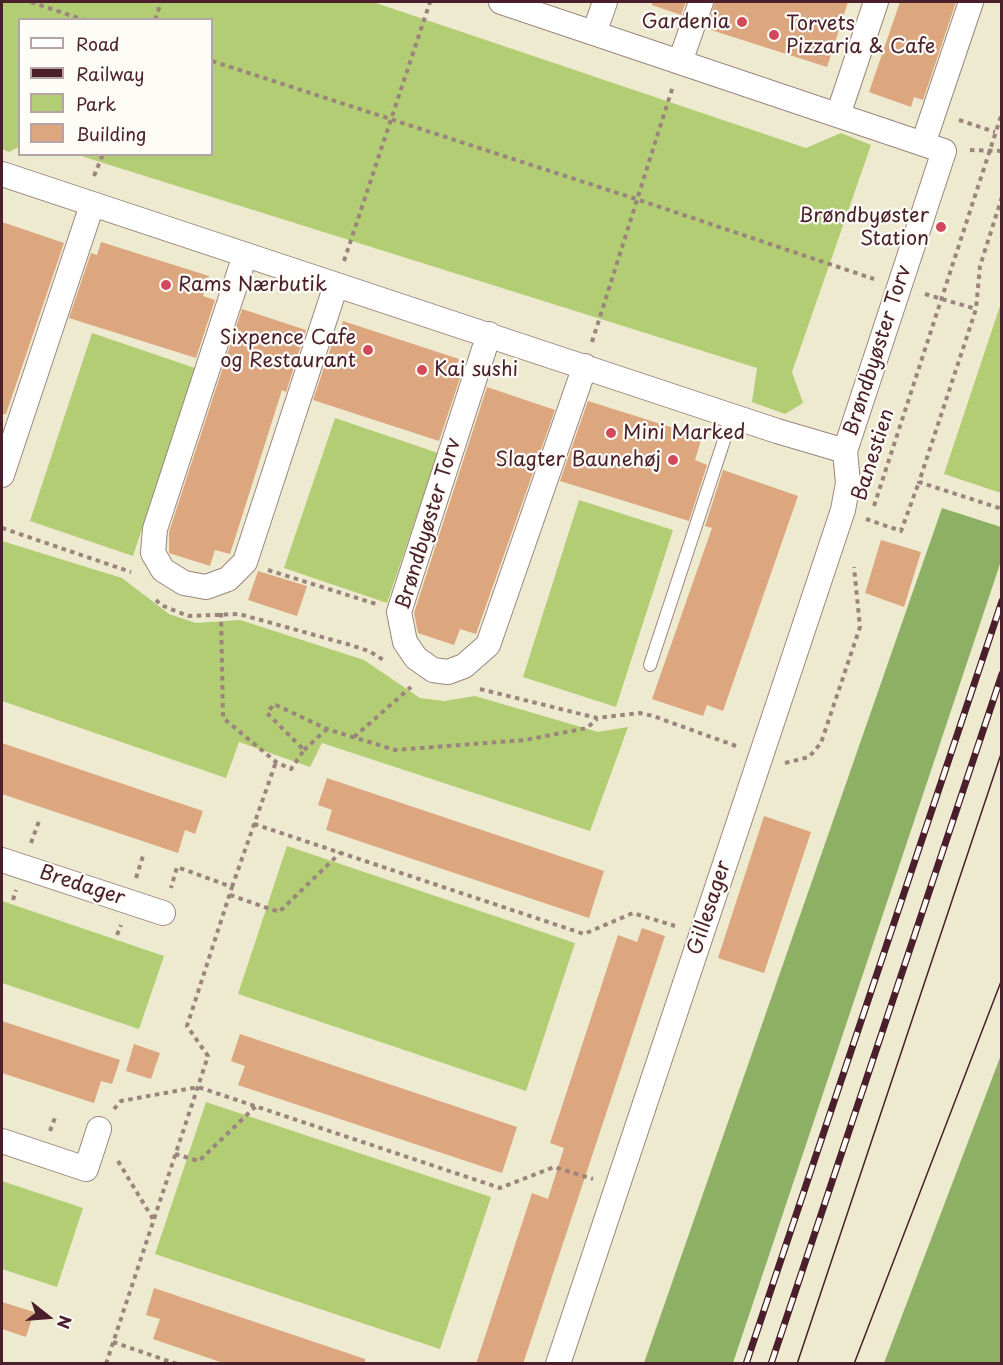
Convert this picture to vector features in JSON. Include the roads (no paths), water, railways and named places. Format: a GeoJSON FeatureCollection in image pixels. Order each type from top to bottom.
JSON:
{"type":"FeatureCollection","features":[{"type":"Feature","properties":{"kind":"street","name":"Brøndbyøster Torv"},"geometry":{"type":"LineString","coordinates":[[2,178],[92,205],[844,451],[945,151],[501,2]]}},
{"type":"Feature","properties":{"kind":"street"},"geometry":{"type":"LineString","coordinates":[[594,33],[604,2]]}},
{"type":"Feature","properties":{"kind":"street"},"geometry":{"type":"LineString","coordinates":[[681,62],[701,2]]}},
{"type":"Feature","properties":{"kind":"street"},"geometry":{"type":"LineString","coordinates":[[838,115],[876,2]]}},
{"type":"Feature","properties":{"kind":"street"},"geometry":{"type":"LineString","coordinates":[[923,144],[971,2]]}},
{"type":"Feature","properties":{"kind":"street"},"geometry":{"type":"LineString","coordinates":[[2,475],[92,205]]}},
{"type":"Feature","properties":{"kind":"street"},"geometry":{"type":"LineString","coordinates":[[245,255],[155,529],[153,553],[163,570],[184,583],[206,587],[228,579],[245,562],[336,285]]}},
{"type":"Feature","properties":{"kind":"street","name":"Brøndbyøster Torv"},"geometry":{"type":"LineString","coordinates":[[489,334],[399,612],[405,642],[416,658],[433,670],[448,672],[464,666],[488,645],[585,366]]}},
{"type":"Feature","properties":{"kind":"street","name":"Gillesager"},"geometry":{"type":"LineString","coordinates":[[558,1364],[843,510],[848,483],[844,451]]}},
{"type":"Feature","properties":{"kind":"street","name":"Bredager"},"geometry":{"type":"LineString","coordinates":[[2,860],[163,913]]}},
{"type":"Feature","properties":{"kind":"street"},"geometry":{"type":"LineString","coordinates":[[2,1141],[86,1169],[99,1129]]}},
{"type":"Feature","properties":{"kind":"lane"},"geometry":{"type":"LineString","coordinates":[[650,664],[732,416]]}},
{"type":"Feature","properties":{"kind":"tram line"},"geometry":{"type":"LineString","coordinates":[[797,1364],[1002,751]]}},
{"type":"Feature","properties":{"kind":"tram line"},"geometry":{"type":"LineString","coordinates":[[854,1364],[1002,979]]}},
{"type":"Feature","properties":{"kind":"railway"},"geometry":{"type":"LineString","coordinates":[[746,1364],[1002,601]]}},
{"type":"Feature","properties":{"kind":"railway"},"geometry":{"type":"LineString","coordinates":[[771,1364],[1002,674]]}},
{"type":"Feature","properties":{"kind":"place","name":"Gardenia"},"geometry":{"type":"Point","coordinates":[742,22]}},
{"type":"Feature","properties":{"kind":"place","name":"Torvets Pizzaria & Cafe"},"geometry":{"type":"Point","coordinates":[774,35]}},
{"type":"Feature","properties":{"kind":"place","name":"Brøndbyøster Station"},"geometry":{"type":"Point","coordinates":[941,227]}},
{"type":"Feature","properties":{"kind":"place","name":"Rams Nærbutik"},"geometry":{"type":"Point","coordinates":[166,285]}},
{"type":"Feature","properties":{"kind":"place","name":"Sixpence Cafe og Restaurant"},"geometry":{"type":"Point","coordinates":[368,350]}},
{"type":"Feature","properties":{"kind":"place","name":"Kai sushi"},"geometry":{"type":"Point","coordinates":[422,370]}},
{"type":"Feature","properties":{"kind":"place","name":"Mini Marked"},"geometry":{"type":"Point","coordinates":[611,433]}},
{"type":"Feature","properties":{"kind":"place","name":"Slagter Baunehøj"},"geometry":{"type":"Point","coordinates":[673,460]}}]}
